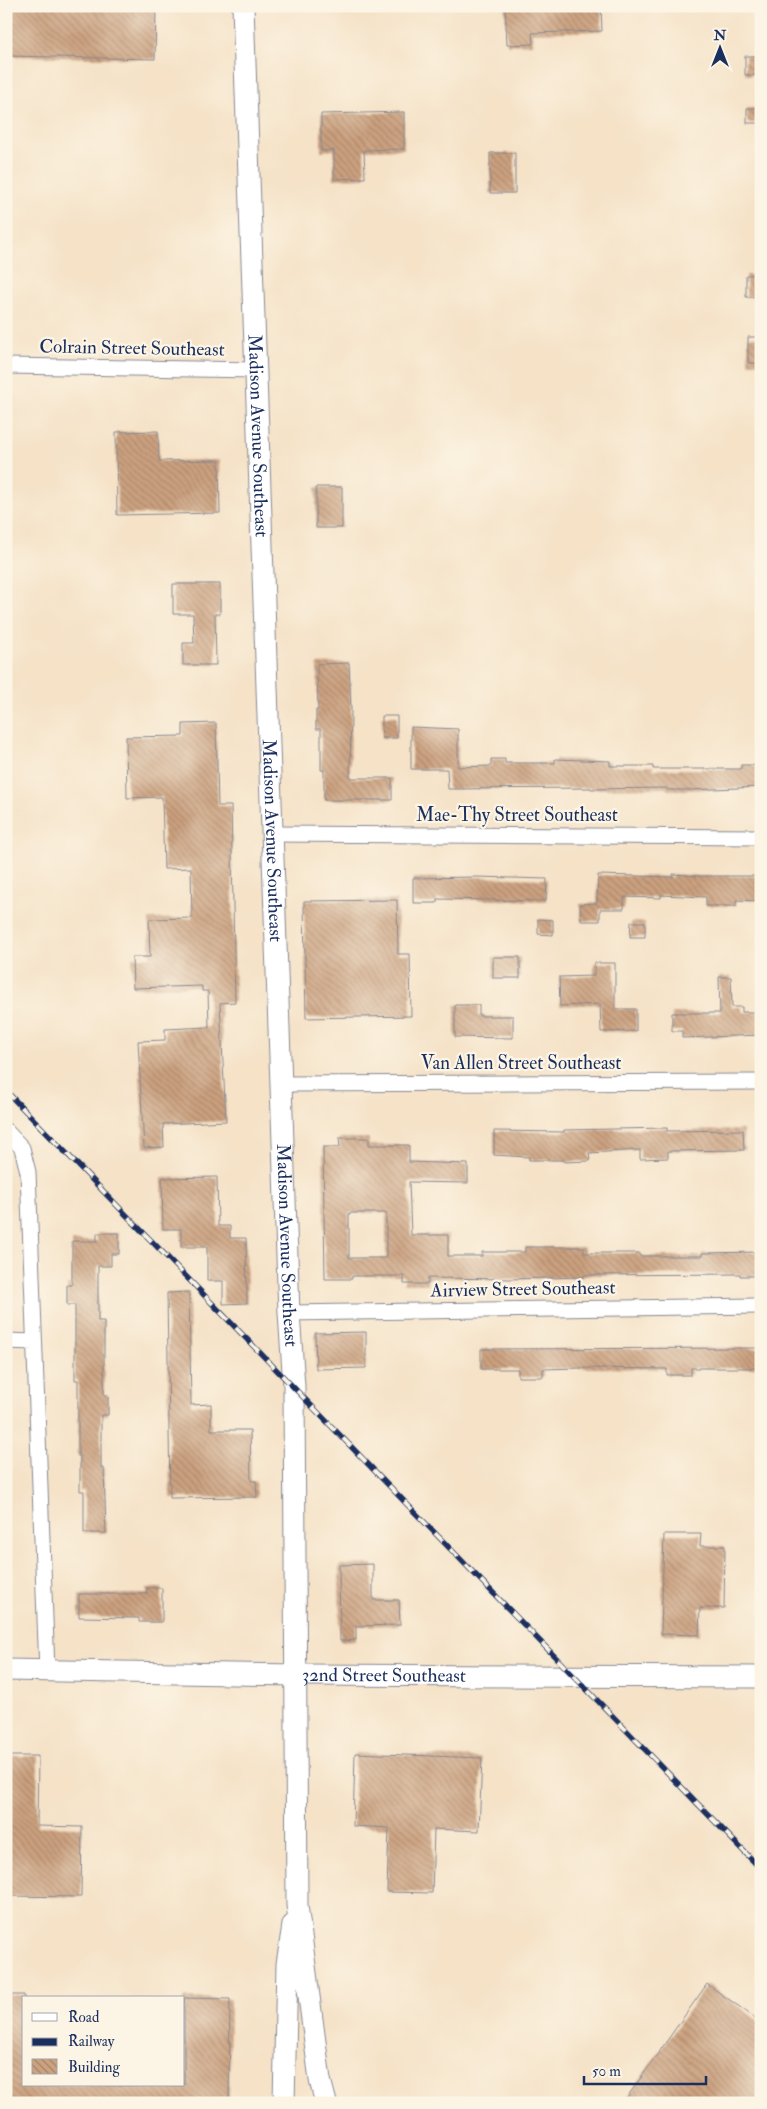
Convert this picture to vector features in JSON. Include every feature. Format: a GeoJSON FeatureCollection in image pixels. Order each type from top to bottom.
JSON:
{"type":"FeatureCollection","features":[{"type":"Feature","properties":{"kind":"street","name":"Madison Avenue Southeast"},"geometry":{"type":"LineString","coordinates":[[243,6],[289,1313],[294,1386],[297,1905]]}},
{"type":"Feature","properties":{"kind":"street","name":"Colrain Street Southeast"},"geometry":{"type":"LineString","coordinates":[[6,366],[257,370]]}},
{"type":"Feature","properties":{"kind":"street","name":"Mae-Thy Street Southeast"},"geometry":{"type":"LineString","coordinates":[[273,834],[761,837]]}},
{"type":"Feature","properties":{"kind":"street","name":"Van Allen Street Southeast"},"geometry":{"type":"LineString","coordinates":[[281,1084],[761,1082]]}},
{"type":"Feature","properties":{"kind":"street"},"geometry":{"type":"LineString","coordinates":[[6,1130],[22,1148],[28,1172],[47,1671]]}},
{"type":"Feature","properties":{"kind":"street","name":"Airview Street Southeast"},"geometry":{"type":"LineString","coordinates":[[289,1313],[758,1306]]}},
{"type":"Feature","properties":{"kind":"street"},"geometry":{"type":"LineString","coordinates":[[6,1341],[34,1342]]}},
{"type":"Feature","properties":{"kind":"street","name":"32nd Street Southeast"},"geometry":{"type":"LineString","coordinates":[[6,1670],[761,1677]]}},
{"type":"Feature","properties":{"kind":"street"},"geometry":{"type":"LineString","coordinates":[[284,2103],[287,1964],[297,1905]]}},
{"type":"Feature","properties":{"kind":"street"},"geometry":{"type":"LineString","coordinates":[[297,1905],[320,2080],[326,2103]]}},
{"type":"Feature","properties":{"kind":"building"},"geometry":{"type":"Polygon","coordinates":[[[6,6],[156,6],[155,59],[6,56],[6,6]]]}},
{"type":"Feature","properties":{"kind":"building"},"geometry":{"type":"Polygon","coordinates":[[[505,6],[601,6],[602,31],[532,33],[533,44],[507,45],[505,6]]]}},
{"type":"Feature","properties":{"kind":"building"},"geometry":{"type":"Polygon","coordinates":[[[745,56],[761,56],[761,75],[745,75],[745,56]]]}},
{"type":"Feature","properties":{"kind":"building"},"geometry":{"type":"Polygon","coordinates":[[[747,108],[761,108],[761,123],[747,123],[747,108]]]}},
{"type":"Feature","properties":{"kind":"building"},"geometry":{"type":"Polygon","coordinates":[[[404,112],[404,149],[364,150],[365,178],[334,179],[334,150],[321,151],[321,114],[404,112]]]}},
{"type":"Feature","properties":{"kind":"building"},"geometry":{"type":"Polygon","coordinates":[[[490,153],[515,153],[515,193],[490,193],[490,153]]]}},
{"type":"Feature","properties":{"kind":"building"},"geometry":{"type":"Polygon","coordinates":[[[746,275],[761,275],[761,297],[746,297],[746,275]]]}},
{"type":"Feature","properties":{"kind":"building"},"geometry":{"type":"Polygon","coordinates":[[[748,337],[761,337],[761,363],[748,363],[748,337]]]}},
{"type":"Feature","properties":{"kind":"building"},"geometry":{"type":"Polygon","coordinates":[[[158,431],[159,461],[219,460],[220,513],[117,515],[116,432],[158,431]]]}},
{"type":"Feature","properties":{"kind":"building"},"geometry":{"type":"Polygon","coordinates":[[[316,487],[342,487],[342,528],[316,528],[316,487]]]}},
{"type":"Feature","properties":{"kind":"building"},"geometry":{"type":"Polygon","coordinates":[[[173,584],[220,584],[220,614],[215,614],[216,665],[183,665],[183,643],[194,643],[193,614],[173,614],[173,584]]]}},
{"type":"Feature","properties":{"kind":"building"},"geometry":{"type":"Polygon","coordinates":[[[349,663],[351,710],[350,778],[392,778],[392,800],[324,800],[324,770],[321,770],[321,729],[316,729],[316,710],[318,710],[317,664],[349,663]]]}},
{"type":"Feature","properties":{"kind":"building"},"geometry":{"type":"Polygon","coordinates":[[[382,716],[397,716],[397,738],[382,738],[382,716]]]}},
{"type":"Feature","properties":{"kind":"building"},"geometry":{"type":"Polygon","coordinates":[[[216,723],[218,806],[231,806],[235,1002],[220,1003],[226,1121],[163,1124],[164,1147],[144,1148],[138,1041],[165,1040],[165,1029],[209,1027],[208,991],[202,991],[202,986],[133,988],[132,957],[150,957],[149,919],[192,918],[191,868],[164,869],[162,797],[127,798],[126,737],[183,736],[183,724],[216,723]]]}},
{"type":"Feature","properties":{"kind":"building"},"geometry":{"type":"Polygon","coordinates":[[[411,727],[458,729],[458,767],[491,766],[491,759],[505,759],[505,763],[555,763],[555,759],[610,761],[610,766],[653,766],[653,769],[741,769],[741,765],[761,765],[761,787],[690,790],[667,790],[667,788],[448,789],[447,769],[411,769],[411,727]]]}},
{"type":"Feature","properties":{"kind":"building"},"geometry":{"type":"Polygon","coordinates":[[[673,874],[761,876],[761,901],[736,900],[736,906],[706,906],[706,897],[661,895],[661,898],[624,897],[624,909],[600,909],[600,921],[581,921],[580,904],[597,903],[598,875],[673,877],[673,874]]]}},
{"type":"Feature","properties":{"kind":"building"},"geometry":{"type":"Polygon","coordinates":[[[413,878],[547,879],[546,901],[437,899],[437,903],[413,903],[413,878]]]}},
{"type":"Feature","properties":{"kind":"building"},"geometry":{"type":"Polygon","coordinates":[[[397,900],[398,954],[410,954],[411,1016],[306,1018],[304,901],[397,900]]]}},
{"type":"Feature","properties":{"kind":"building"},"geometry":{"type":"Polygon","coordinates":[[[538,919],[553,920],[553,935],[538,934],[538,919]]]}},
{"type":"Feature","properties":{"kind":"building"},"geometry":{"type":"Polygon","coordinates":[[[631,922],[645,922],[645,937],[630,937],[631,922]]]}},
{"type":"Feature","properties":{"kind":"building"},"geometry":{"type":"Polygon","coordinates":[[[493,957],[520,957],[520,978],[493,978],[493,957]]]}},
{"type":"Feature","properties":{"kind":"building"},"geometry":{"type":"Polygon","coordinates":[[[594,963],[615,963],[615,1009],[636,1009],[636,1031],[601,1032],[600,1004],[560,1006],[559,977],[594,976],[594,963]]]}},
{"type":"Feature","properties":{"kind":"building"},"geometry":{"type":"Polygon","coordinates":[[[719,977],[731,977],[732,1007],[742,1007],[742,1012],[761,1012],[761,1035],[682,1038],[682,1031],[672,1031],[672,1013],[720,1013],[719,977]]]}},
{"type":"Feature","properties":{"kind":"building"},"geometry":{"type":"Polygon","coordinates":[[[455,1005],[479,1005],[479,1016],[513,1016],[513,1038],[455,1037],[455,1005]]]}},
{"type":"Feature","properties":{"kind":"building"},"geometry":{"type":"Polygon","coordinates":[[[667,1128],[667,1131],[743,1130],[744,1150],[668,1151],[668,1158],[640,1159],[640,1150],[589,1153],[590,1161],[564,1162],[564,1160],[529,1160],[529,1157],[494,1155],[494,1131],[564,1132],[564,1130],[667,1128]]]}},
{"type":"Feature","properties":{"kind":"building"},"geometry":{"type":"Polygon","coordinates":[[[339,1138],[369,1138],[369,1145],[409,1145],[409,1162],[468,1164],[468,1183],[409,1182],[411,1235],[448,1235],[448,1256],[482,1256],[482,1252],[525,1252],[525,1247],[584,1247],[584,1253],[639,1253],[639,1256],[702,1256],[702,1253],[761,1252],[761,1276],[740,1276],[740,1274],[584,1275],[584,1277],[510,1279],[428,1278],[428,1284],[404,1284],[404,1276],[352,1276],[352,1279],[325,1279],[323,1147],[340,1147],[339,1138]],[[349,1213],[349,1258],[386,1258],[386,1213],[349,1213]]]}},
{"type":"Feature","properties":{"kind":"building"},"geometry":{"type":"Polygon","coordinates":[[[217,1177],[218,1226],[230,1226],[230,1238],[246,1238],[247,1303],[223,1304],[223,1281],[207,1281],[207,1247],[181,1247],[181,1229],[163,1229],[162,1178],[217,1177]]]}},
{"type":"Feature","properties":{"kind":"building"},"geometry":{"type":"Polygon","coordinates":[[[97,1233],[119,1233],[119,1254],[111,1254],[111,1266],[98,1266],[98,1321],[104,1321],[104,1395],[108,1395],[108,1415],[101,1415],[101,1468],[104,1468],[106,1533],[84,1533],[84,1491],[80,1491],[80,1456],[78,1456],[78,1380],[75,1380],[75,1305],[67,1305],[67,1285],[72,1285],[72,1241],[97,1241],[97,1233]]]}},
{"type":"Feature","properties":{"kind":"building"},"geometry":{"type":"Polygon","coordinates":[[[189,1292],[191,1405],[211,1404],[211,1430],[250,1430],[251,1481],[256,1481],[257,1497],[170,1498],[167,1293],[189,1292]]]}},
{"type":"Feature","properties":{"kind":"building"},"geometry":{"type":"Polygon","coordinates":[[[366,1332],[366,1368],[316,1369],[315,1333],[366,1332]]]}},
{"type":"Feature","properties":{"kind":"building"},"geometry":{"type":"Polygon","coordinates":[[[761,1348],[761,1368],[691,1368],[691,1375],[667,1375],[667,1369],[579,1368],[543,1369],[543,1377],[518,1377],[518,1369],[481,1369],[481,1349],[761,1348]]]}},
{"type":"Feature","properties":{"kind":"building"},"geometry":{"type":"Polygon","coordinates":[[[664,1534],[701,1534],[700,1546],[725,1546],[724,1608],[700,1608],[699,1635],[661,1634],[664,1534]]]}},
{"type":"Feature","properties":{"kind":"building"},"geometry":{"type":"Polygon","coordinates":[[[373,1564],[373,1600],[399,1600],[400,1625],[356,1626],[356,1640],[340,1641],[339,1565],[373,1564]]]}},
{"type":"Feature","properties":{"kind":"building"},"geometry":{"type":"Polygon","coordinates":[[[147,1588],[162,1588],[162,1622],[139,1622],[139,1618],[79,1617],[79,1594],[147,1594],[147,1588]]]}},
{"type":"Feature","properties":{"kind":"building"},"geometry":{"type":"Polygon","coordinates":[[[355,1753],[482,1758],[479,1831],[434,1829],[432,1893],[387,1892],[389,1828],[353,1826],[355,1753]]]}},
{"type":"Feature","properties":{"kind":"building"},"geometry":{"type":"Polygon","coordinates":[[[6,1756],[38,1756],[37,1826],[82,1827],[81,1897],[6,1896],[6,1756]]]}},
{"type":"Feature","properties":{"kind":"building"},"geometry":{"type":"Polygon","coordinates":[[[707,1984],[761,2022],[761,2103],[623,2103],[707,1984]]]}},
{"type":"Feature","properties":{"kind":"building"},"geometry":{"type":"Polygon","coordinates":[[[6,1995],[24,1995],[22,1996],[22,2086],[185,2086],[185,1998],[230,1999],[229,2103],[6,2103],[6,1995]]]}},
{"type":"Feature","properties":{"kind":"railway"},"geometry":{"type":"LineString","coordinates":[[6,1091],[761,1869]]}}]}
